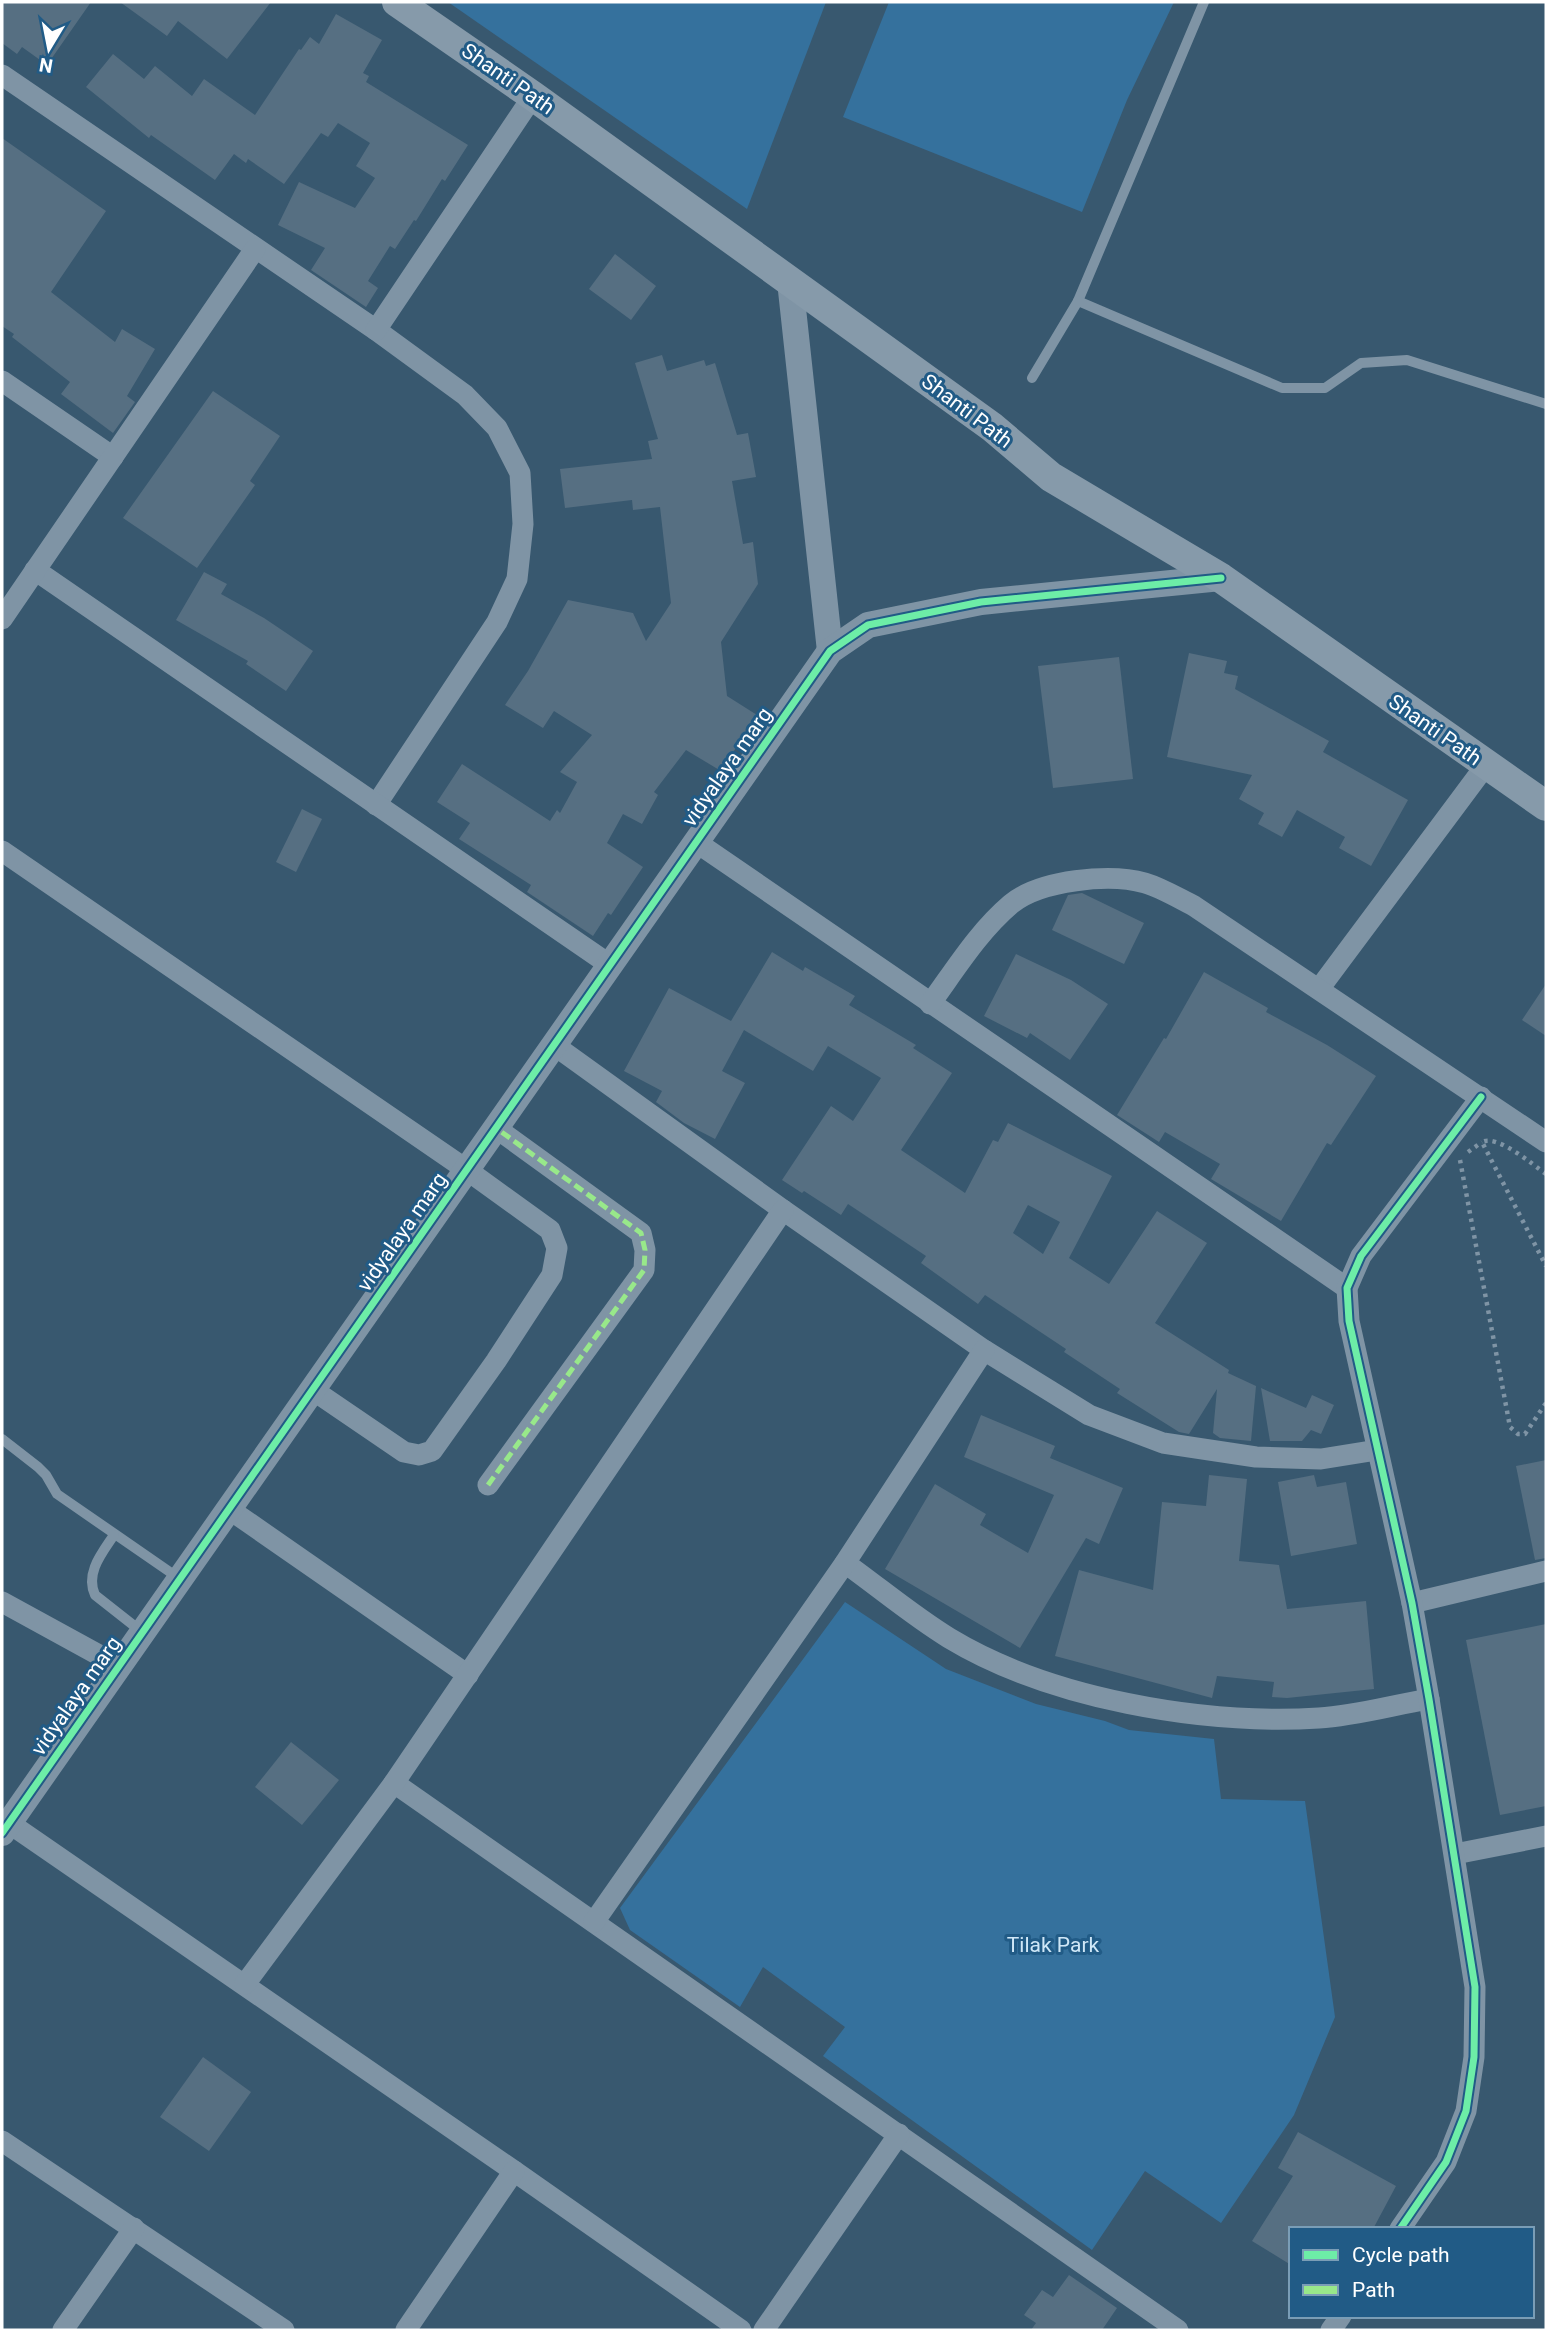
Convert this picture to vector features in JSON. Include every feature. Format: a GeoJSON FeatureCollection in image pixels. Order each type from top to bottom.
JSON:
{"type":"FeatureCollection","features":[{"type":"Feature","properties":{"kind":"main road","name":"Shanti Path"},"geometry":{"type":"LineString","coordinates":[[397,2],[533,96],[992,427],[1051,477],[1221,578],[1546,806]]}},
{"type":"Feature","properties":{"kind":"street"},"geometry":{"type":"LineString","coordinates":[[2,75],[376,330],[465,395],[497,428],[520,473],[523,524],[517,579],[497,622],[376,805]]}},
{"type":"Feature","properties":{"kind":"street"},"geometry":{"type":"LineString","coordinates":[[376,330],[533,96]]}},
{"type":"Feature","properties":{"kind":"street"},"geometry":{"type":"LineString","coordinates":[[2,619],[255,249]]}},
{"type":"Feature","properties":{"kind":"street"},"geometry":{"type":"LineString","coordinates":[[789,281],[831,651]]}},
{"type":"Feature","properties":{"kind":"street"},"geometry":{"type":"LineString","coordinates":[[2,381],[113,457]]}},
{"type":"Feature","properties":{"kind":"street"},"geometry":{"type":"LineString","coordinates":[[35,570],[610,965]]}},
{"type":"Feature","properties":{"kind":"street","name":"vidyalaya marg"},"geometry":{"type":"LineString","coordinates":[[5,1828],[831,651],[868,625],[981,602],[1221,578]]}},
{"type":"Feature","properties":{"kind":"street"},"geometry":{"type":"LineString","coordinates":[[1319,989],[1486,765]]}},
{"type":"Feature","properties":{"kind":"street"},"geometry":{"type":"LineString","coordinates":[[696,842],[1347,1288]]}},
{"type":"Feature","properties":{"kind":"street"},"geometry":{"type":"LineString","coordinates":[[2,851],[467,1170],[550,1230],[557,1248],[552,1275],[496,1361],[432,1451],[419,1455],[404,1452],[313,1390]]}},
{"type":"Feature","properties":{"kind":"street"},"geometry":{"type":"LineString","coordinates":[[930,1004],[984,930],[1013,902],[1054,884],[1102,878],[1145,883],[1194,906],[1546,1142]]}},
{"type":"Feature","properties":{"kind":"street"},"geometry":{"type":"LineString","coordinates":[[554,1045],[984,1350],[1089,1415],[1163,1443],[1256,1457],[1321,1459],[1377,1450]]}},
{"type":"Feature","properties":{"kind":"street"},"geometry":{"type":"LineString","coordinates":[[1401,2227],[1446,2162],[1466,2111],[1474,2057],[1475,1987],[1412,1603],[1349,1321],[1347,1288],[1361,1256],[1481,1097]]}},
{"type":"Feature","properties":{"kind":"street"},"geometry":{"type":"LineString","coordinates":[[488,1485],[643,1270],[645,1250],[641,1233],[496,1128]]}},
{"type":"Feature","properties":{"kind":"street"},"geometry":{"type":"LineString","coordinates":[[245,1984],[394,1783],[783,1210]]}},
{"type":"Feature","properties":{"kind":"street"},"geometry":{"type":"LineString","coordinates":[[594,1922],[845,1563],[984,1350]]}},
{"type":"Feature","properties":{"kind":"street"},"geometry":{"type":"LineString","coordinates":[[229,1509],[468,1675]]}},
{"type":"Feature","properties":{"kind":"street"},"geometry":{"type":"LineString","coordinates":[[845,1563],[949,1638],[1015,1670],[1089,1694],[1164,1710],[1250,1719],[1322,1718],[1429,1699]]}},
{"type":"Feature","properties":{"kind":"street"},"geometry":{"type":"LineString","coordinates":[[1412,1603],[1546,1571]]}},
{"type":"Feature","properties":{"kind":"street"},"geometry":{"type":"LineString","coordinates":[[2,1602],[119,1666]]}},
{"type":"Feature","properties":{"kind":"street"},"geometry":{"type":"LineString","coordinates":[[394,1783],[1178,2330]]}},
{"type":"Feature","properties":{"kind":"street"},"geometry":{"type":"LineString","coordinates":[[5,1828],[245,1984],[738,2329]]}},
{"type":"Feature","properties":{"kind":"street"},"geometry":{"type":"LineString","coordinates":[[1455,1854],[1546,1836]]}},
{"type":"Feature","properties":{"kind":"street"},"geometry":{"type":"LineString","coordinates":[[764,2330],[899,2134]]}},
{"type":"Feature","properties":{"kind":"street"},"geometry":{"type":"LineString","coordinates":[[3,2144],[135,2228],[284,2330]]}},
{"type":"Feature","properties":{"kind":"street"},"geometry":{"type":"LineString","coordinates":[[406,2330],[514,2171]]}},
{"type":"Feature","properties":{"kind":"street"},"geometry":{"type":"LineString","coordinates":[[63,2330],[135,2228]]}},
{"type":"Feature","properties":{"kind":"lane"},"geometry":{"type":"LineString","coordinates":[[1032,378],[1078,301],[1204,2]]}},
{"type":"Feature","properties":{"kind":"lane"},"geometry":{"type":"LineString","coordinates":[[1078,301],[1282,388],[1325,388],[1361,363],[1407,360],[1546,404]]}},
{"type":"Feature","properties":{"kind":"lane"},"geometry":{"type":"LineString","coordinates":[[2,1439],[38,1467],[57,1494],[180,1579]]}},
{"type":"Feature","properties":{"kind":"lane"},"geometry":{"type":"LineString","coordinates":[[114,1535],[93,1568],[92,1588],[95,1595],[142,1632]]}},
{"type":"Feature","properties":{"kind":"path"},"geometry":{"type":"LineString","coordinates":[[1546,1174],[1496,1140],[1485,1140],[1460,1157],[1510,1427],[1518,1434],[1525,1434],[1546,1403]]}},
{"type":"Feature","properties":{"kind":"path"},"geometry":{"type":"LineString","coordinates":[[1482,1142],[1546,1266]]}},
{"type":"Feature","properties":{"kind":"green space"},"geometry":{"type":"Polygon","coordinates":[[[448,2],[826,2],[747,209],[448,2]]]}},
{"type":"Feature","properties":{"kind":"green space"},"geometry":{"type":"Polygon","coordinates":[[[889,2],[1174,2],[1127,100],[1082,212],[843,117],[889,2]]]}},
{"type":"Feature","properties":{"kind":"green space","name":"Tilak Park"},"geometry":{"type":"Polygon","coordinates":[[[845,1602],[946,1669],[1036,1704],[1105,1721],[1129,1730],[1214,1739],[1221,1799],[1305,1801],[1335,2017],[1294,2115],[1221,2223],[1145,2171],[1092,2250],[823,2056],[845,2027],[763,1967],[740,2007],[630,1930],[620,1908],[845,1602]]]}},
{"type":"Feature","properties":{"kind":"building"},"geometry":{"type":"Polygon","coordinates":[[[2,2],[91,2],[47,65],[22,47],[17,54],[2,43],[2,2]]]}},
{"type":"Feature","properties":{"kind":"building"},"geometry":{"type":"Polygon","coordinates":[[[120,2],[271,2],[227,59],[178,21],[167,36],[120,2]]]}},
{"type":"Feature","properties":{"kind":"building"},"geometry":{"type":"Polygon","coordinates":[[[336,14],[382,40],[363,73],[369,76],[366,82],[468,145],[395,249],[390,246],[368,281],[378,288],[366,307],[311,270],[325,248],[278,225],[299,182],[355,208],[375,178],[356,166],[370,143],[338,123],[328,137],[321,133],[284,184],[248,159],[246,163],[234,154],[215,180],[151,135],[149,138],[86,87],[113,54],[144,79],[155,66],[192,96],[204,79],[255,115],[299,49],[301,50],[310,37],[319,44],[336,14]]]}},
{"type":"Feature","properties":{"kind":"building"},"geometry":{"type":"Polygon","coordinates":[[[2,138],[106,211],[51,292],[115,342],[122,329],[155,349],[127,396],[135,402],[113,433],[61,394],[70,382],[12,337],[14,334],[2,326],[2,138]]]}},
{"type":"Feature","properties":{"kind":"building"},"geometry":{"type":"Polygon","coordinates":[[[615,254],[656,286],[631,320],[589,289],[615,254]]]}},
{"type":"Feature","properties":{"kind":"building"},"geometry":{"type":"Polygon","coordinates":[[[662,355],[667,371],[704,360],[706,366],[715,363],[737,435],[748,433],[756,477],[732,481],[743,544],[753,542],[758,584],[721,642],[727,696],[757,715],[721,771],[686,750],[654,792],[658,795],[642,824],[623,814],[607,843],[643,867],[611,915],[608,913],[593,936],[527,892],[531,885],[459,839],[470,823],[437,802],[462,764],[550,821],[557,810],[560,813],[577,782],[560,772],[592,735],[554,711],[543,728],[505,705],[528,671],[568,600],[633,613],[646,641],[671,603],[660,507],[633,510],[632,500],[565,508],[560,469],[652,459],[648,441],[658,439],[635,363],[662,355]]]}},
{"type":"Feature","properties":{"kind":"building"},"geometry":{"type":"Polygon","coordinates":[[[213,391],[280,436],[250,481],[255,485],[197,568],[123,518],[213,391]]]}},
{"type":"Feature","properties":{"kind":"building"},"geometry":{"type":"Polygon","coordinates":[[[204,572],[227,584],[221,594],[264,618],[313,651],[286,691],[246,664],[248,661],[176,620],[204,572]]]}},
{"type":"Feature","properties":{"kind":"building"},"geometry":{"type":"Polygon","coordinates":[[[1189,653],[1227,661],[1224,673],[1238,676],[1235,689],[1329,741],[1323,752],[1408,800],[1371,866],[1339,848],[1345,837],[1297,810],[1282,837],[1258,824],[1264,813],[1239,799],[1252,775],[1167,757],[1189,653]]]}},
{"type":"Feature","properties":{"kind":"building"},"geometry":{"type":"Polygon","coordinates":[[[1119,657],[1133,779],[1053,788],[1038,666],[1119,657]]]}},
{"type":"Feature","properties":{"kind":"building"},"geometry":{"type":"Polygon","coordinates":[[[302,809],[322,819],[296,872],[276,862],[302,809]]]}},
{"type":"Feature","properties":{"kind":"building"},"geometry":{"type":"Polygon","coordinates":[[[1082,893],[1144,923],[1124,964],[1052,930],[1068,895],[1082,893]]]}},
{"type":"Feature","properties":{"kind":"building"},"geometry":{"type":"Polygon","coordinates":[[[772,952],[803,971],[805,967],[855,996],[849,1005],[916,1045],[913,1048],[952,1073],[901,1150],[965,1193],[993,1140],[998,1142],[1008,1123],[1112,1176],[1069,1258],[1109,1284],[1157,1211],[1207,1243],[1155,1323],[1229,1370],[1228,1373],[1256,1386],[1251,1441],[1220,1438],[1213,1433],[1217,1389],[1189,1434],[1179,1432],[1117,1393],[1120,1389],[985,1295],[978,1304],[921,1263],[926,1256],[848,1204],[841,1215],[782,1180],[831,1106],[853,1121],[881,1078],[828,1046],[813,1071],[744,1030],[722,1071],[745,1083],[715,1139],[684,1123],[656,1102],[662,1091],[624,1071],[669,988],[731,1021],[772,952]],[[1028,1205],[1013,1233],[1043,1254],[1060,1222],[1028,1205]]]}},
{"type":"Feature","properties":{"kind":"building"},"geometry":{"type":"Polygon","coordinates":[[[1016,954],[1071,980],[1108,1004],[1070,1060],[1030,1033],[1027,1038],[984,1016],[1016,954]]]}},
{"type":"Feature","properties":{"kind":"building"},"geometry":{"type":"Polygon","coordinates":[[[1204,972],[1268,1008],[1266,1012],[1327,1045],[1376,1076],[1331,1145],[1327,1143],[1281,1221],[1211,1179],[1220,1164],[1165,1132],[1159,1142],[1117,1115],[1164,1038],[1166,1039],[1204,972]]]}},
{"type":"Feature","properties":{"kind":"building"},"geometry":{"type":"Polygon","coordinates":[[[1546,984],[1546,1036],[1522,1020],[1546,984]]]}},
{"type":"Feature","properties":{"kind":"building"},"geometry":{"type":"Polygon","coordinates":[[[1261,1388],[1306,1408],[1312,1395],[1334,1405],[1321,1434],[1311,1430],[1302,1441],[1270,1441],[1261,1388]]]}},
{"type":"Feature","properties":{"kind":"building"},"geometry":{"type":"Polygon","coordinates":[[[981,1415],[1055,1446],[1050,1458],[1123,1488],[1099,1544],[1086,1538],[1020,1648],[885,1569],[935,1484],[986,1514],[980,1525],[1028,1553],[1054,1495],[964,1457],[981,1415]]]}},
{"type":"Feature","properties":{"kind":"building"},"geometry":{"type":"Polygon","coordinates":[[[1546,1460],[1546,1558],[1535,1560],[1516,1466],[1546,1460]]]}},
{"type":"Feature","properties":{"kind":"building"},"geometry":{"type":"Polygon","coordinates":[[[1209,1475],[1247,1479],[1239,1561],[1279,1565],[1287,1609],[1366,1601],[1374,1689],[1287,1698],[1272,1697],[1274,1682],[1217,1676],[1212,1698],[1055,1656],[1079,1570],[1153,1590],[1162,1502],[1206,1506],[1209,1475]]]}},
{"type":"Feature","properties":{"kind":"building"},"geometry":{"type":"Polygon","coordinates":[[[1314,1475],[1317,1487],[1346,1482],[1357,1544],[1291,1556],[1278,1482],[1314,1475]]]}},
{"type":"Feature","properties":{"kind":"building"},"geometry":{"type":"Polygon","coordinates":[[[1546,1624],[1546,1806],[1500,1815],[1466,1640],[1546,1624]]]}},
{"type":"Feature","properties":{"kind":"building"},"geometry":{"type":"Polygon","coordinates":[[[291,1742],[339,1780],[302,1825],[255,1787],[291,1742]]]}},
{"type":"Feature","properties":{"kind":"building"},"geometry":{"type":"Polygon","coordinates":[[[203,2057],[251,2092],[209,2151],[160,2117],[203,2057]]]}},
{"type":"Feature","properties":{"kind":"building"},"geometry":{"type":"Polygon","coordinates":[[[1298,2132],[1396,2186],[1374,2227],[1289,2227],[1289,2264],[1252,2241],[1293,2176],[1278,2168],[1298,2132]]]}},
{"type":"Feature","properties":{"kind":"building"},"geometry":{"type":"Polygon","coordinates":[[[1069,2275],[1117,2308],[1102,2330],[1031,2330],[1036,2323],[1024,2315],[1042,2290],[1053,2297],[1069,2275]]]}},
{"type":"Feature","properties":{"kind":"marked path"},"geometry":{"type":"LineString","coordinates":[[488,1485],[644,1270],[645,1250],[641,1233],[496,1128]]}},
{"type":"Feature","properties":{"kind":"cycle path"},"geometry":{"type":"LineString","coordinates":[[2,1833],[830,651],[868,625],[981,602],[1221,578]]}},
{"type":"Feature","properties":{"kind":"cycle path"},"geometry":{"type":"LineString","coordinates":[[1401,2227],[1446,2162],[1466,2111],[1474,2057],[1475,1987],[1412,1603],[1349,1321],[1347,1288],[1361,1256],[1481,1097]]}}]}
